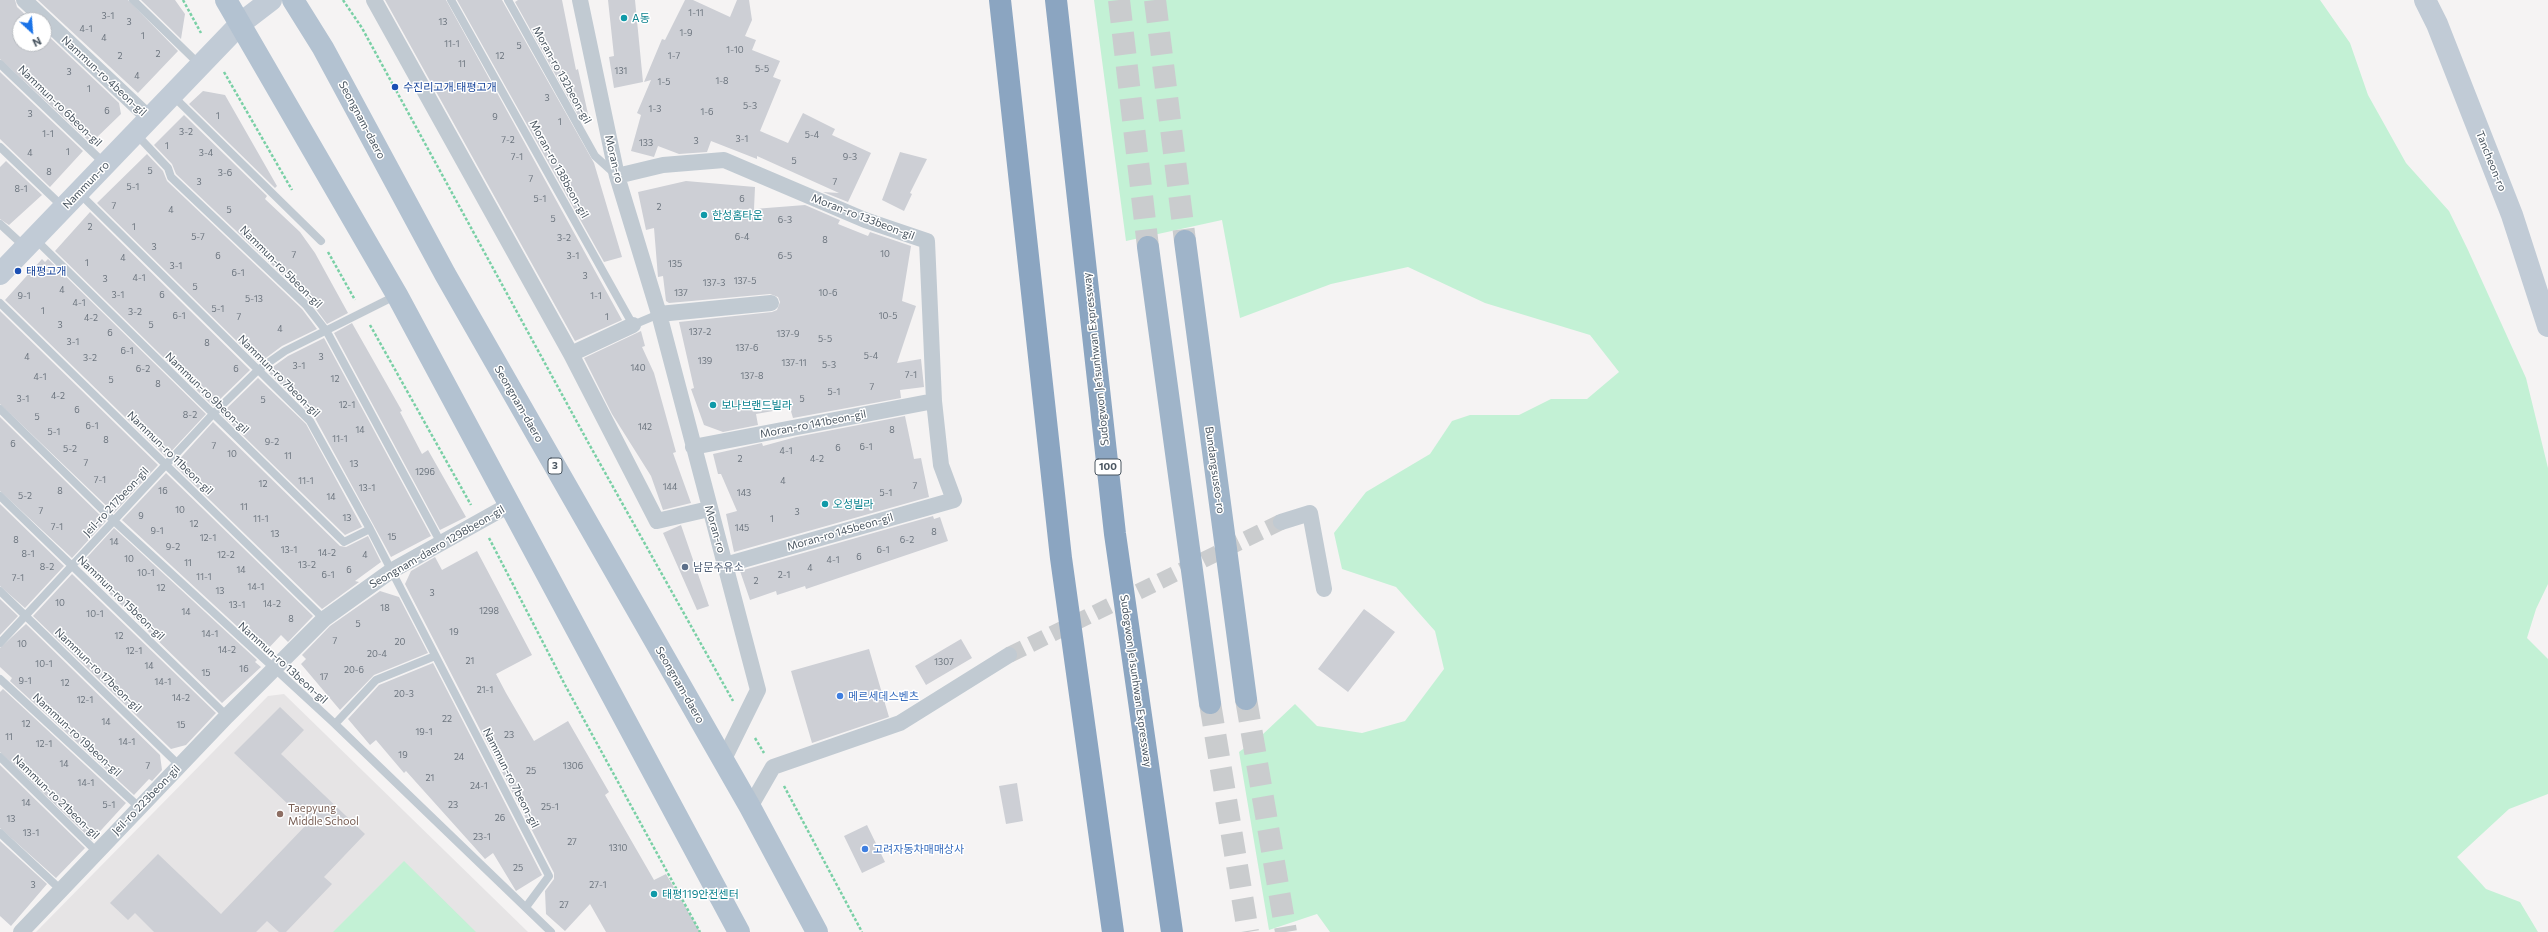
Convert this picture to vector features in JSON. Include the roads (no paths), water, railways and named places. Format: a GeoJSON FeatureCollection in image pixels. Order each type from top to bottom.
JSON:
{"type":"FeatureCollection","features":[{"type":"Feature","properties":{"kind":"highway"},"geometry":{"type":"LineString","coordinates":[[1000,0],[1061,558],[1113,932]]}},
{"type":"Feature","properties":{"kind":"highway","name":"Sudogwon Je1sunhwan Expressway"},"geometry":{"type":"LineString","coordinates":[[1056,0],[1116,534],[1172,932]]}},
{"type":"Feature","properties":{"kind":"highway","name":"Bundangsuseo-ro"},"geometry":{"type":"LineString","coordinates":[[1185,241],[1246,699]]}},
{"type":"Feature","properties":{"kind":"highway"},"geometry":{"type":"LineString","coordinates":[[1148,247],[1210,703]]}},
{"type":"Feature","properties":{"kind":"main road"},"geometry":{"type":"LineString","coordinates":[[226,0],[241,23],[397,295],[511,504],[739,932]]}},
{"type":"Feature","properties":{"kind":"main road","name":"Nammun-ro"},"geometry":{"type":"LineString","coordinates":[[0,274],[241,23],[271,0]]}},
{"type":"Feature","properties":{"kind":"main road","name":"Seongnam-daero"},"geometry":{"type":"LineString","coordinates":[[293,0],[323,48],[452,287],[750,807],[817,932]]}},
{"type":"Feature","properties":{"kind":"main road","name":"Tancheon-ro"},"geometry":{"type":"LineString","coordinates":[[2425,0],[2437,24],[2512,215],[2548,326]]}},
{"type":"Feature","properties":{"kind":"street","name":"Nammun-ro 4beon-gil"},"geometry":{"type":"LineString","coordinates":[[24,0],[142,126]]}},
{"type":"Feature","properties":{"kind":"street"},"geometry":{"type":"LineString","coordinates":[[374,0],[571,354],[657,521],[709,510]]}},
{"type":"Feature","properties":{"kind":"street","name":"Moran-ro"},"geometry":{"type":"LineString","coordinates":[[580,0],[617,176],[659,314],[709,510],[758,690],[723,761]]}},
{"type":"Feature","properties":{"kind":"street","name":"Moran-ro 133beon-gil"},"geometry":{"type":"LineString","coordinates":[[617,176],[663,165],[724,160],[865,220],[927,240],[934,401],[940,465],[954,500]]}},
{"type":"Feature","properties":{"kind":"street"},"geometry":{"type":"LineString","coordinates":[[659,314],[771,303]]}},
{"type":"Feature","properties":{"kind":"street"},"geometry":{"type":"LineString","coordinates":[[571,354],[633,324]]}},
{"type":"Feature","properties":{"kind":"street","name":"Moran-ro 141beon-gil"},"geometry":{"type":"LineString","coordinates":[[693,447],[934,401]]}},
{"type":"Feature","properties":{"kind":"street","name":"Moran-ro 145beon-gil"},"geometry":{"type":"LineString","coordinates":[[725,565],[954,500]]}},
{"type":"Feature","properties":{"kind":"street","name":"Seongnam-daero 1298beon-gil"},"geometry":{"type":"LineString","coordinates":[[274,670],[324,619],[390,570],[511,504]]}},
{"type":"Feature","properties":{"kind":"street"},"geometry":{"type":"LineString","coordinates":[[1282,522],[1310,513],[1324,589]]}},
{"type":"Feature","properties":{"kind":"street"},"geometry":{"type":"LineString","coordinates":[[750,807],[774,768],[900,724],[1009,655]]}},
{"type":"Feature","properties":{"kind":"street","name":"Jeil-ro 223beon-gil"},"geometry":{"type":"LineString","coordinates":[[21,932],[227,716],[274,670]]}},
{"type":"Feature","properties":{"kind":"lane"},"geometry":{"type":"LineString","coordinates":[[133,0],[207,59]]}},
{"type":"Feature","properties":{"kind":"lane","name":"Moran-ro 138beon-gil"},"geometry":{"type":"LineString","coordinates":[[451,0],[633,324]]}},
{"type":"Feature","properties":{"kind":"lane","name":"Moran-ro 132beon-gil"},"geometry":{"type":"LineString","coordinates":[[508,0],[595,156],[617,176]]}},
{"type":"Feature","properties":{"kind":"lane","name":"Nammun-ro 6beon-gil"},"geometry":{"type":"LineString","coordinates":[[0,64],[106,164]]}},
{"type":"Feature","properties":{"kind":"lane"},"geometry":{"type":"LineString","coordinates":[[172,95],[323,244]]}},
{"type":"Feature","properties":{"kind":"lane","name":"Nammun-ro 5beon-gil"},"geometry":{"type":"LineString","coordinates":[[142,126],[168,168],[171,177],[306,305],[327,332],[441,543]]}},
{"type":"Feature","properties":{"kind":"lane","name":"Nammun-ro 7beon-gil"},"geometry":{"type":"LineString","coordinates":[[0,147],[71,200],[258,370],[310,421],[370,529],[549,876],[526,907]]}},
{"type":"Feature","properties":{"kind":"lane","name":"Nammun-ro 9beon-gil"},"geometry":{"type":"LineString","coordinates":[[0,224],[30,243],[213,414],[344,542],[370,529]]}},
{"type":"Feature","properties":{"kind":"lane","name":"Jeil-ro 217beon-gil"},"geometry":{"type":"LineString","coordinates":[[0,643],[213,414],[258,370],[285,351],[327,332],[397,295]]}},
{"type":"Feature","properties":{"kind":"lane","name":"Nammun-ro 11beon-gil"},"geometry":{"type":"LineString","coordinates":[[0,303],[324,619]]}},
{"type":"Feature","properties":{"kind":"lane"},"geometry":{"type":"LineString","coordinates":[[633,324],[659,314]]}},
{"type":"Feature","properties":{"kind":"lane","name":"Nammun-ro 13beon-gil"},"geometry":{"type":"LineString","coordinates":[[0,409],[113,520],[274,670],[335,724],[551,932]]}},
{"type":"Feature","properties":{"kind":"lane","name":"Nammun-ro 15beon-gil"},"geometry":{"type":"LineString","coordinates":[[0,496],[227,716]]}},
{"type":"Feature","properties":{"kind":"lane","name":"Nammun-ro 17beon-gil"},"geometry":{"type":"LineString","coordinates":[[0,591],[180,766]]}},
{"type":"Feature","properties":{"kind":"lane"},"geometry":{"type":"LineString","coordinates":[[335,724],[376,680],[435,656]]}},
{"type":"Feature","properties":{"kind":"lane","name":"Nammun-ro 19beon-gil"},"geometry":{"type":"LineString","coordinates":[[0,679],[140,808]]}},
{"type":"Feature","properties":{"kind":"lane","name":"Nammun-ro 21beon-gil"},"geometry":{"type":"LineString","coordinates":[[0,757],[97,852]]}},
{"type":"Feature","properties":{"kind":"lane"},"geometry":{"type":"LineString","coordinates":[[0,833],[61,890]]}},
{"type":"Feature","properties":{"kind":"tunnel"},"geometry":{"type":"LineString","coordinates":[[1119,0],[1148,247]]}},
{"type":"Feature","properties":{"kind":"tunnel"},"geometry":{"type":"LineString","coordinates":[[1155,0],[1185,241]]}},
{"type":"Feature","properties":{"kind":"tunnel"},"geometry":{"type":"LineString","coordinates":[[1009,655],[1281,522]]}},
{"type":"Feature","properties":{"kind":"tunnel"},"geometry":{"type":"LineString","coordinates":[[1246,699],[1286,932]]}},
{"type":"Feature","properties":{"kind":"tunnel"},"geometry":{"type":"LineString","coordinates":[[1210,703],[1248,932]]}},
{"type":"Feature","properties":{"kind":"place","name":"A동"},"geometry":{"type":"Point","coordinates":[624,18]}},
{"type":"Feature","properties":{"kind":"place","name":"수진리고개.태평고개"},"geometry":{"type":"Point","coordinates":[395,87]}},
{"type":"Feature","properties":{"kind":"place","name":"한성홈타운"},"geometry":{"type":"Point","coordinates":[704,215]}},
{"type":"Feature","properties":{"kind":"place","name":"태평고개"},"geometry":{"type":"Point","coordinates":[18,271]}},
{"type":"Feature","properties":{"kind":"place","name":"보나브랜드빌라"},"geometry":{"type":"Point","coordinates":[713,405]}},
{"type":"Feature","properties":{"kind":"place","name":"오성빌라"},"geometry":{"type":"Point","coordinates":[825,504]}},
{"type":"Feature","properties":{"kind":"place","name":"남문주유소"},"geometry":{"type":"Point","coordinates":[685,567]}},
{"type":"Feature","properties":{"kind":"place","name":"메르세데스벤츠"},"geometry":{"type":"Point","coordinates":[840,696]}},
{"type":"Feature","properties":{"kind":"place","name":"Taepyung Middle School"},"geometry":{"type":"Point","coordinates":[280,814]}},
{"type":"Feature","properties":{"kind":"place","name":"고려자동차매매상사"},"geometry":{"type":"Point","coordinates":[865,849]}},
{"type":"Feature","properties":{"kind":"place","name":"태평119안전센터"},"geometry":{"type":"Point","coordinates":[654,894]}}]}
